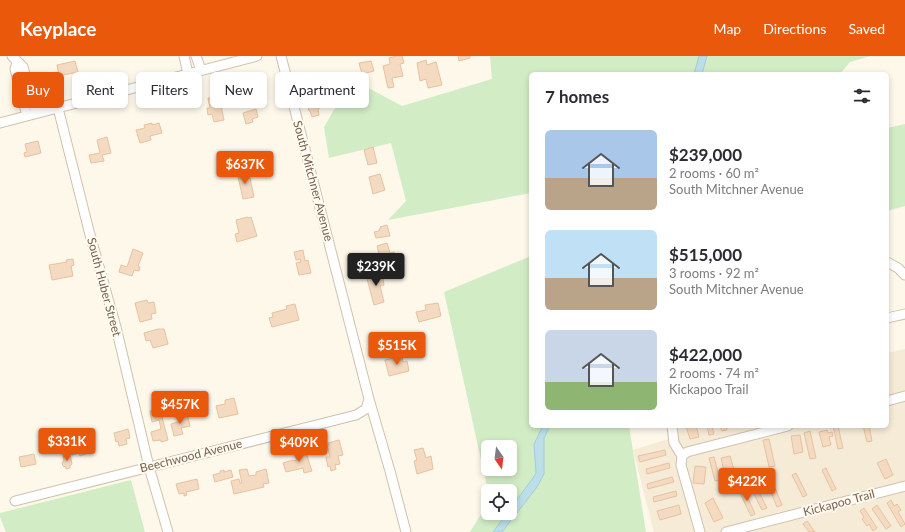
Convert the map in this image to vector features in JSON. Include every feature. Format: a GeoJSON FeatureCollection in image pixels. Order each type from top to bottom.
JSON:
{"type":"FeatureCollection","features":[{"type":"Feature","properties":{"kind":"street"},"geometry":{"type":"LineString","coordinates":[[184,56],[188,72]]}},
{"type":"Feature","properties":{"kind":"street"},"geometry":{"type":"LineString","coordinates":[[196,56],[201,70]]}},
{"type":"Feature","properties":{"kind":"street"},"geometry":{"type":"LineString","coordinates":[[194,72],[257,56]]}},
{"type":"Feature","properties":{"kind":"street","name":"South Mitchner Avenue"},"geometry":{"type":"LineString","coordinates":[[281,56],[369,399],[406,532]]}},
{"type":"Feature","properties":{"kind":"street"},"geometry":{"type":"LineString","coordinates":[[15,59],[23,67],[32,114]]}},
{"type":"Feature","properties":{"kind":"street"},"geometry":{"type":"LineString","coordinates":[[64,106],[136,88]]}},
{"type":"Feature","properties":{"kind":"street"},"geometry":{"type":"LineString","coordinates":[[0,123],[58,108]]}},
{"type":"Feature","properties":{"kind":"street","name":"South Huber Street"},"geometry":{"type":"LineString","coordinates":[[58,108],[89,231],[116,327],[149,466],[168,532]]}},
{"type":"Feature","properties":{"kind":"street"},"geometry":{"type":"LineString","coordinates":[[889,263],[898,268],[905,275]]}},
{"type":"Feature","properties":{"kind":"street"},"geometry":{"type":"LineString","coordinates":[[889,318],[905,314]]}},
{"type":"Feature","properties":{"kind":"street"},"geometry":{"type":"LineString","coordinates":[[889,400],[905,396]]}},
{"type":"Feature","properties":{"kind":"street","name":"Beechwood Avenue"},"geometry":{"type":"LineString","coordinates":[[15,501],[356,415],[366,409],[369,399]]}},
{"type":"Feature","properties":{"kind":"street"},"geometry":{"type":"LineString","coordinates":[[672,428],[674,443],[682,456],[681,465],[700,532]]}},
{"type":"Feature","properties":{"kind":"street"},"geometry":{"type":"LineString","coordinates":[[682,456],[687,452],[780,428]]}},
{"type":"Feature","properties":{"kind":"street","name":"Kickapoo Trail"},"geometry":{"type":"LineString","coordinates":[[726,532],[905,486]]}},
{"type":"Feature","properties":{"kind":"shaded area"},"geometry":{"type":"Polygon","coordinates":[[[905,349],[905,532],[654,532],[633,450],[678,436],[679,428],[889,428],[889,353],[905,349]]]}},
{"type":"Feature","properties":{"kind":"green space"},"geometry":{"type":"Polygon","coordinates":[[[490,56],[871,56],[850,62],[842,72],[529,72],[529,193],[388,220],[406,201],[391,143],[329,158],[324,127],[335,108],[369,108],[369,88],[402,106],[492,79],[490,56]]]}},
{"type":"Feature","properties":{"kind":"green space"},"geometry":{"type":"Polygon","coordinates":[[[905,124],[905,206],[889,210],[889,128],[905,124]]]}},
{"type":"Feature","properties":{"kind":"green space"},"geometry":{"type":"Polygon","coordinates":[[[529,257],[529,428],[629,428],[646,532],[470,532],[481,514],[481,520],[517,520],[517,484],[486,484],[485,476],[517,476],[517,440],[481,440],[481,459],[444,292],[529,257]]]}},
{"type":"Feature","properties":{"kind":"green space"},"geometry":{"type":"Polygon","coordinates":[[[131,480],[145,532],[6,532],[0,517],[0,513],[131,480]]]}},
{"type":"Feature","properties":{"kind":"water"},"geometry":{"type":"Polygon","coordinates":[[[699,56],[707,56],[703,72],[695,72],[699,56]]]}},
{"type":"Feature","properties":{"kind":"water"},"geometry":{"type":"Polygon","coordinates":[[[542,428],[549,428],[544,438],[544,474],[537,487],[517,513],[517,500],[536,473],[534,444],[542,428]]]}},
{"type":"Feature","properties":{"kind":"water"},"geometry":{"type":"Polygon","coordinates":[[[502,520],[511,520],[502,532],[493,532],[502,520]]]}},
{"type":"Feature","properties":{"kind":"building"},"geometry":{"type":"Polygon","coordinates":[[[402,56],[404,63],[400,64],[403,76],[392,78],[394,87],[388,88],[383,66],[390,64],[389,58],[402,56]]]}},
{"type":"Feature","properties":{"kind":"building"},"geometry":{"type":"Polygon","coordinates":[[[458,56],[470,56],[470,58],[459,61],[458,56]]]}},
{"type":"Feature","properties":{"kind":"building"},"geometry":{"type":"Polygon","coordinates":[[[426,60],[427,65],[436,62],[442,85],[428,88],[426,79],[420,81],[417,63],[426,60]]]}},
{"type":"Feature","properties":{"kind":"building"},"geometry":{"type":"Polygon","coordinates":[[[75,61],[78,72],[72,72],[64,75],[64,72],[58,72],[57,65],[75,61]]]}},
{"type":"Feature","properties":{"kind":"building"},"geometry":{"type":"Polygon","coordinates":[[[371,61],[374,71],[361,72],[359,63],[371,61]]]}},
{"type":"Feature","properties":{"kind":"building"},"geometry":{"type":"Polygon","coordinates":[[[208,98],[210,98],[210,108],[208,98]]]}},
{"type":"Feature","properties":{"kind":"building"},"geometry":{"type":"Polygon","coordinates":[[[207,108],[222,108],[224,120],[214,122],[212,114],[208,115],[207,108]]]}},
{"type":"Feature","properties":{"kind":"building"},"geometry":{"type":"Polygon","coordinates":[[[308,108],[320,108],[318,109],[319,115],[312,117],[308,108]]]}},
{"type":"Feature","properties":{"kind":"building"},"geometry":{"type":"Polygon","coordinates":[[[256,109],[258,117],[252,119],[253,122],[246,124],[243,113],[256,109]]]}},
{"type":"Feature","properties":{"kind":"building"},"geometry":{"type":"Polygon","coordinates":[[[152,123],[152,125],[159,123],[162,133],[150,136],[151,140],[140,143],[136,130],[145,128],[144,125],[152,123]]]}},
{"type":"Feature","properties":{"kind":"building"},"geometry":{"type":"Polygon","coordinates":[[[107,137],[111,153],[102,155],[104,161],[91,163],[89,155],[100,153],[97,140],[107,137]]]}},
{"type":"Feature","properties":{"kind":"building"},"geometry":{"type":"Polygon","coordinates":[[[38,141],[41,153],[25,157],[24,153],[27,152],[25,144],[38,141]]]}},
{"type":"Feature","properties":{"kind":"building"},"geometry":{"type":"Polygon","coordinates":[[[373,147],[377,163],[368,165],[364,150],[373,147]]]}},
{"type":"Feature","properties":{"kind":"building"},"geometry":{"type":"Polygon","coordinates":[[[246,170],[248,178],[250,178],[254,197],[243,199],[237,172],[246,170]]]}},
{"type":"Feature","properties":{"kind":"building"},"geometry":{"type":"Polygon","coordinates":[[[380,174],[385,190],[373,194],[369,177],[380,174]]]}},
{"type":"Feature","properties":{"kind":"building"},"geometry":{"type":"Polygon","coordinates":[[[251,217],[257,236],[237,242],[235,234],[239,233],[236,220],[251,217]]]}},
{"type":"Feature","properties":{"kind":"building"},"geometry":{"type":"Polygon","coordinates":[[[387,225],[390,236],[376,238],[374,232],[379,231],[381,228],[380,227],[387,225]]]}},
{"type":"Feature","properties":{"kind":"building"},"geometry":{"type":"Polygon","coordinates":[[[387,243],[390,253],[394,252],[396,258],[381,262],[377,246],[387,243]]]}},
{"type":"Feature","properties":{"kind":"building"},"geometry":{"type":"Polygon","coordinates":[[[133,249],[143,253],[138,266],[140,267],[139,271],[134,270],[132,276],[119,272],[121,265],[127,267],[133,249]]]}},
{"type":"Feature","properties":{"kind":"building"},"geometry":{"type":"Polygon","coordinates":[[[303,250],[305,261],[308,260],[311,273],[299,275],[296,263],[301,262],[300,259],[296,260],[294,252],[303,250]]]}},
{"type":"Feature","properties":{"kind":"building"},"geometry":{"type":"Polygon","coordinates":[[[73,259],[74,265],[71,266],[73,276],[52,280],[49,265],[67,262],[66,260],[73,259]]]}},
{"type":"Feature","properties":{"kind":"building"},"geometry":{"type":"Polygon","coordinates":[[[382,271],[384,285],[380,286],[384,302],[374,305],[366,275],[382,271]]]}},
{"type":"Feature","properties":{"kind":"building"},"geometry":{"type":"Polygon","coordinates":[[[147,300],[148,303],[154,302],[156,313],[151,314],[152,319],[140,322],[135,303],[147,300]]]}},
{"type":"Feature","properties":{"kind":"building"},"geometry":{"type":"Polygon","coordinates":[[[438,303],[441,316],[419,322],[416,312],[426,310],[425,305],[438,303]]]}},
{"type":"Feature","properties":{"kind":"building"},"geometry":{"type":"Polygon","coordinates":[[[295,304],[299,320],[272,327],[269,318],[273,317],[272,313],[287,309],[286,306],[295,304]]]}},
{"type":"Feature","properties":{"kind":"building"},"geometry":{"type":"Polygon","coordinates":[[[164,329],[168,344],[153,348],[150,340],[146,341],[144,333],[164,329]]]}},
{"type":"Feature","properties":{"kind":"building"},"geometry":{"type":"Polygon","coordinates":[[[402,356],[403,362],[407,361],[409,371],[389,376],[385,360],[402,356]]]}},
{"type":"Feature","properties":{"kind":"building"},"geometry":{"type":"Polygon","coordinates":[[[234,398],[238,414],[219,418],[216,406],[225,404],[225,400],[234,398]]]}},
{"type":"Feature","properties":{"kind":"building"},"geometry":{"type":"Polygon","coordinates":[[[160,409],[168,440],[161,442],[161,440],[153,441],[151,432],[161,429],[159,420],[152,422],[150,411],[160,409]]]}},
{"type":"Feature","properties":{"kind":"building"},"geometry":{"type":"Polygon","coordinates":[[[187,414],[190,426],[181,428],[183,434],[174,436],[171,424],[181,421],[180,416],[187,414]]]}},
{"type":"Feature","properties":{"kind":"building"},"geometry":{"type":"Polygon","coordinates":[[[687,428],[697,428],[699,437],[690,439],[687,428]]]}},
{"type":"Feature","properties":{"kind":"building"},"geometry":{"type":"Polygon","coordinates":[[[707,428],[712,428],[714,434],[709,435],[707,428]]]}},
{"type":"Feature","properties":{"kind":"building"},"geometry":{"type":"Polygon","coordinates":[[[721,428],[726,428],[727,430],[722,431],[721,428]]]}},
{"type":"Feature","properties":{"kind":"building"},"geometry":{"type":"Polygon","coordinates":[[[833,428],[838,428],[843,448],[838,449],[833,428]]]}},
{"type":"Feature","properties":{"kind":"building"},"geometry":{"type":"Polygon","coordinates":[[[864,428],[869,428],[872,441],[867,442],[864,428]]]}},
{"type":"Feature","properties":{"kind":"building"},"geometry":{"type":"Polygon","coordinates":[[[128,429],[130,438],[126,439],[127,444],[119,446],[118,441],[116,442],[114,433],[128,429]]]}},
{"type":"Feature","properties":{"kind":"building"},"geometry":{"type":"Polygon","coordinates":[[[827,430],[828,433],[832,432],[833,436],[829,437],[831,445],[823,447],[819,432],[827,430]]]}},
{"type":"Feature","properties":{"kind":"building"},"geometry":{"type":"Polygon","coordinates":[[[810,431],[816,458],[810,459],[804,433],[810,431]]]}},
{"type":"Feature","properties":{"kind":"building"},"geometry":{"type":"Polygon","coordinates":[[[800,435],[803,452],[794,454],[791,436],[800,435]]]}},
{"type":"Feature","properties":{"kind":"building"},"geometry":{"type":"Polygon","coordinates":[[[78,436],[80,442],[83,441],[86,454],[80,456],[79,453],[72,455],[68,439],[78,436]]]}},
{"type":"Feature","properties":{"kind":"building"},"geometry":{"type":"Polygon","coordinates":[[[769,439],[775,466],[769,467],[763,440],[769,439]]]}},
{"type":"Feature","properties":{"kind":"building"},"geometry":{"type":"Polygon","coordinates":[[[339,440],[343,455],[338,456],[340,464],[335,465],[336,469],[331,471],[330,466],[328,467],[326,457],[330,457],[327,445],[329,445],[328,443],[339,440]]]}},
{"type":"Feature","properties":{"kind":"building"},"geometry":{"type":"Polygon","coordinates":[[[423,448],[426,458],[431,456],[433,469],[417,474],[414,461],[417,460],[414,450],[423,448]]]}},
{"type":"Feature","properties":{"kind":"building"},"geometry":{"type":"Polygon","coordinates":[[[305,450],[312,471],[304,473],[303,468],[286,472],[283,463],[297,460],[294,453],[305,450]]]}},
{"type":"Feature","properties":{"kind":"building"},"geometry":{"type":"Polygon","coordinates":[[[665,450],[666,455],[640,462],[638,456],[665,450]]]}},
{"type":"Feature","properties":{"kind":"building"},"geometry":{"type":"Polygon","coordinates":[[[34,454],[36,464],[21,467],[19,457],[34,454]]]}},
{"type":"Feature","properties":{"kind":"building"},"geometry":{"type":"Polygon","coordinates":[[[70,455],[72,464],[70,468],[66,469],[62,463],[64,460],[63,456],[70,455]]]}},
{"type":"Feature","properties":{"kind":"building"},"geometry":{"type":"Polygon","coordinates":[[[730,456],[735,473],[725,475],[721,458],[730,456]]]}},
{"type":"Feature","properties":{"kind":"building"},"geometry":{"type":"Polygon","coordinates":[[[714,457],[720,480],[715,481],[709,458],[714,457]]]}},
{"type":"Feature","properties":{"kind":"building"},"geometry":{"type":"Polygon","coordinates":[[[886,459],[893,475],[885,479],[877,463],[886,459]]]}},
{"type":"Feature","properties":{"kind":"building"},"geometry":{"type":"Polygon","coordinates":[[[669,463],[670,468],[647,474],[646,469],[669,463]]]}},
{"type":"Feature","properties":{"kind":"building"},"geometry":{"type":"Polygon","coordinates":[[[695,466],[706,467],[704,484],[693,483],[695,466]]]}},
{"type":"Feature","properties":{"kind":"building"},"geometry":{"type":"Polygon","coordinates":[[[826,468],[836,489],[832,491],[822,470],[826,468]]]}},
{"type":"Feature","properties":{"kind":"building"},"geometry":{"type":"Polygon","coordinates":[[[247,469],[249,476],[256,475],[256,472],[266,469],[269,483],[263,484],[264,487],[234,494],[231,481],[239,479],[240,483],[242,483],[239,470],[247,469]]]}},
{"type":"Feature","properties":{"kind":"building"},"geometry":{"type":"Polygon","coordinates":[[[224,470],[224,472],[231,470],[233,477],[215,482],[213,475],[224,470]]]}},
{"type":"Feature","properties":{"kind":"building"},"geometry":{"type":"Polygon","coordinates":[[[796,473],[807,495],[803,497],[792,475],[796,473]]]}},
{"type":"Feature","properties":{"kind":"building"},"geometry":{"type":"Polygon","coordinates":[[[672,477],[674,482],[648,489],[647,484],[672,477]]]}},
{"type":"Feature","properties":{"kind":"building"},"geometry":{"type":"Polygon","coordinates":[[[197,479],[199,489],[186,492],[187,495],[184,496],[184,493],[179,494],[176,484],[197,479]]]}},
{"type":"Feature","properties":{"kind":"building"},"geometry":{"type":"Polygon","coordinates":[[[773,483],[782,505],[777,507],[768,485],[773,483]]]}},
{"type":"Feature","properties":{"kind":"building"},"geometry":{"type":"Polygon","coordinates":[[[756,486],[767,508],[762,510],[751,488],[756,486]]]}},
{"type":"Feature","properties":{"kind":"building"},"geometry":{"type":"Polygon","coordinates":[[[744,489],[755,514],[751,516],[739,491],[744,489]]]}},
{"type":"Feature","properties":{"kind":"building"},"geometry":{"type":"Polygon","coordinates":[[[676,491],[677,496],[654,502],[653,497],[676,491]]]}},
{"type":"Feature","properties":{"kind":"building"},"geometry":{"type":"Polygon","coordinates":[[[713,498],[723,518],[714,522],[705,503],[713,498]]]}},
{"type":"Feature","properties":{"kind":"building"},"geometry":{"type":"Polygon","coordinates":[[[891,500],[894,506],[897,504],[901,510],[898,512],[905,524],[901,527],[887,503],[891,500]]]}},
{"type":"Feature","properties":{"kind":"building"},"geometry":{"type":"Polygon","coordinates":[[[679,505],[681,514],[660,520],[657,511],[679,505]]]}},
{"type":"Feature","properties":{"kind":"building"},"geometry":{"type":"Polygon","coordinates":[[[877,505],[891,526],[886,529],[872,509],[877,505]]]}},
{"type":"Feature","properties":{"kind":"building"},"geometry":{"type":"Polygon","coordinates":[[[864,508],[877,528],[873,531],[869,524],[867,526],[862,519],[864,517],[860,511],[864,508]]]}},
{"type":"Feature","properties":{"kind":"building"},"geometry":{"type":"Polygon","coordinates":[[[807,521],[815,532],[809,532],[803,524],[807,521]]]}}]}
